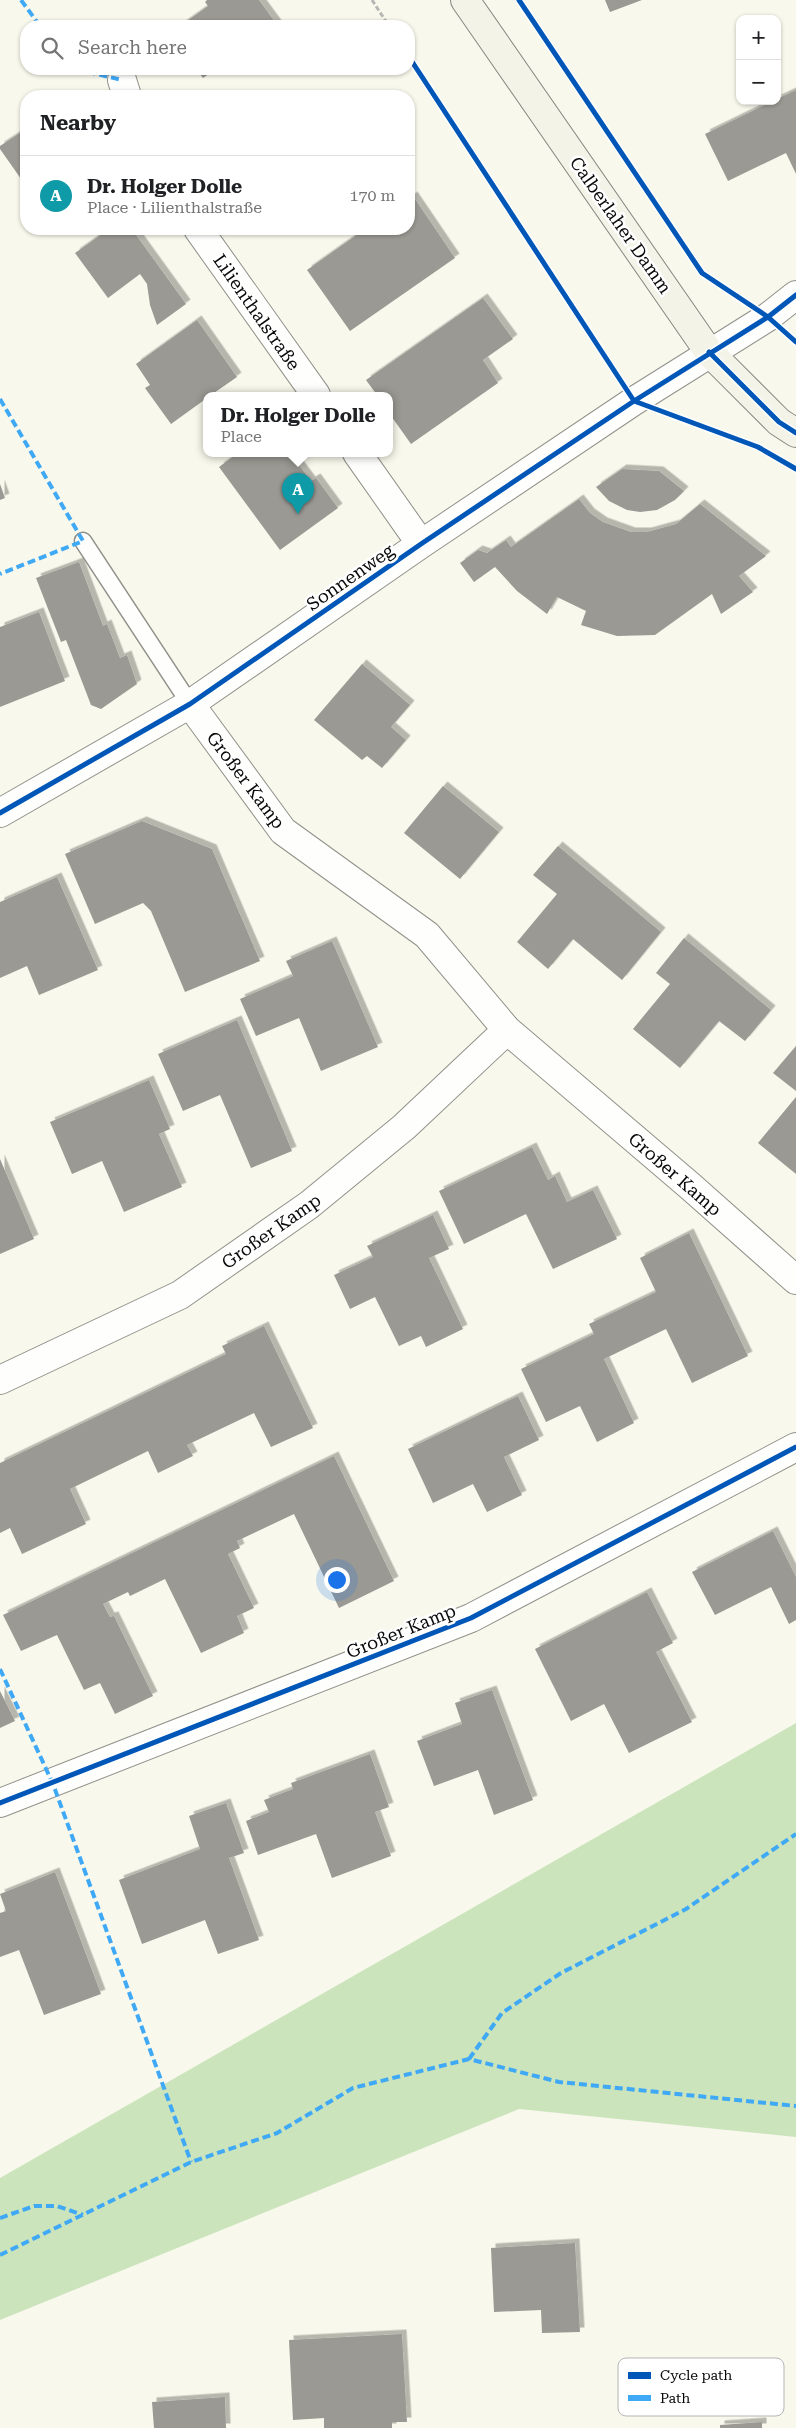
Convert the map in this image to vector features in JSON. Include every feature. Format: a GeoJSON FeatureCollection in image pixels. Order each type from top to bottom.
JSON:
{"type":"FeatureCollection","features":[{"type":"Feature","properties":{"kind":"street","name":"Calberlaher Damm"},"geometry":{"type":"LineString","coordinates":[[465,0],[709,352],[779,422],[796,433]]}},
{"type":"Feature","properties":{"kind":"street","name":"Lilienthalstraße"},"geometry":{"type":"LineString","coordinates":[[202,235],[314,392]]}},
{"type":"Feature","properties":{"kind":"street","name":"Sonnenweg"},"geometry":{"type":"LineString","coordinates":[[0,813],[190,704],[421,544],[634,401],[768,316],[796,294]]}},
{"type":"Feature","properties":{"kind":"street"},"geometry":{"type":"LineString","coordinates":[[360,457],[421,544]]}},
{"type":"Feature","properties":{"kind":"street","name":"Großer Kamp"},"geometry":{"type":"LineString","coordinates":[[190,704],[283,831],[427,935],[507,1030],[690,1186],[796,1280]]}},
{"type":"Feature","properties":{"kind":"street","name":"Großer Kamp"},"geometry":{"type":"LineString","coordinates":[[0,1380],[180,1295],[309,1205],[404,1127],[507,1030]]}},
{"type":"Feature","properties":{"kind":"street","name":"Großer Kamp"},"geometry":{"type":"LineString","coordinates":[[0,1803],[471,1618],[796,1447]]}},
{"type":"Feature","properties":{"kind":"lane"},"geometry":{"type":"LineString","coordinates":[[83,541],[190,704]]}},
{"type":"Feature","properties":{"kind":"path"},"geometry":{"type":"LineString","coordinates":[[372,0],[385,20]]}},
{"type":"Feature","properties":{"kind":"path"},"geometry":{"type":"LineString","coordinates":[[415,65],[634,401],[749,444]]}},
{"type":"Feature","properties":{"kind":"green space"},"geometry":{"type":"Polygon","coordinates":[[[796,1723],[796,2137],[519,2109],[0,2320],[0,2178],[796,1723]]]}},
{"type":"Feature","properties":{"kind":"building"},"geometry":{"type":"Polygon","coordinates":[[[207,0],[259,0],[274,20],[188,20],[208,6],[205,2],[207,0]]]}},
{"type":"Feature","properties":{"kind":"building"},"geometry":{"type":"Polygon","coordinates":[[[605,0],[642,0],[610,12],[605,0]]]}},
{"type":"Feature","properties":{"kind":"building"},"geometry":{"type":"Polygon","coordinates":[[[796,90],[796,174],[786,153],[728,181],[705,134],[765,105],[781,105],[781,97],[796,90]]]}},
{"type":"Feature","properties":{"kind":"building"},"geometry":{"type":"Polygon","coordinates":[[[20,133],[20,177],[0,149],[0,146],[20,133]]]}},
{"type":"Feature","properties":{"kind":"building"},"geometry":{"type":"Polygon","coordinates":[[[415,199],[455,258],[350,331],[307,270],[357,235],[415,235],[415,199]]]}},
{"type":"Feature","properties":{"kind":"building"},"geometry":{"type":"Polygon","coordinates":[[[100,235],[136,235],[186,304],[157,325],[150,305],[147,284],[140,274],[108,298],[75,253],[100,235]]]}},
{"type":"Feature","properties":{"kind":"building"},"geometry":{"type":"Polygon","coordinates":[[[483,298],[513,339],[483,360],[498,383],[411,444],[393,419],[393,392],[375,392],[366,380],[483,298]]]}},
{"type":"Feature","properties":{"kind":"building"},"geometry":{"type":"Polygon","coordinates":[[[197,320],[237,377],[215,392],[203,392],[203,401],[171,424],[145,388],[150,385],[136,364],[197,320]]]}},
{"type":"Feature","properties":{"kind":"building"},"geometry":{"type":"Polygon","coordinates":[[[233,457],[293,457],[311,481],[316,478],[338,508],[280,550],[219,467],[233,457]]]}},
{"type":"Feature","properties":{"kind":"building"},"geometry":{"type":"Polygon","coordinates":[[[622,469],[659,471],[684,491],[675,500],[657,510],[640,512],[627,510],[609,501],[596,487],[622,469]]]}},
{"type":"Feature","properties":{"kind":"building"},"geometry":{"type":"Polygon","coordinates":[[[0,484],[5,498],[0,500],[0,484]]]}},
{"type":"Feature","properties":{"kind":"building"},"geometry":{"type":"Polygon","coordinates":[[[579,499],[590,513],[603,522],[631,532],[647,532],[676,524],[700,504],[766,556],[739,576],[753,592],[721,614],[712,594],[655,635],[617,636],[581,625],[586,611],[557,597],[547,614],[517,591],[495,567],[474,582],[460,563],[478,550],[487,553],[506,540],[511,547],[579,499]]]}},
{"type":"Feature","properties":{"kind":"building"},"geometry":{"type":"Polygon","coordinates":[[[79,562],[103,626],[107,624],[120,658],[127,655],[137,684],[101,709],[91,705],[66,640],[61,642],[36,578],[79,562]]]}},
{"type":"Feature","properties":{"kind":"building"},"geometry":{"type":"Polygon","coordinates":[[[39,612],[65,681],[0,707],[0,627],[39,612]]]}},
{"type":"Feature","properties":{"kind":"building"},"geometry":{"type":"Polygon","coordinates":[[[362,664],[410,705],[391,727],[406,740],[382,768],[367,756],[362,760],[314,720],[362,664]]]}},
{"type":"Feature","properties":{"kind":"building"},"geometry":{"type":"Polygon","coordinates":[[[443,786],[499,832],[460,879],[404,833],[443,786]]]}},
{"type":"Feature","properties":{"kind":"building"},"geometry":{"type":"Polygon","coordinates":[[[142,821],[212,849],[260,961],[185,992],[151,911],[143,903],[95,924],[65,854],[142,821]]]}},
{"type":"Feature","properties":{"kind":"building"},"geometry":{"type":"Polygon","coordinates":[[[558,846],[661,932],[622,980],[573,939],[548,969],[517,942],[557,894],[533,875],[558,846]]]}},
{"type":"Feature","properties":{"kind":"building"},"geometry":{"type":"Polygon","coordinates":[[[57,877],[98,970],[39,995],[27,966],[0,978],[0,902],[57,877]]]}},
{"type":"Feature","properties":{"kind":"building"},"geometry":{"type":"Polygon","coordinates":[[[684,938],[771,1010],[745,1041],[719,1021],[680,1068],[633,1029],[670,984],[656,973],[684,938]]]}},
{"type":"Feature","properties":{"kind":"building"},"geometry":{"type":"Polygon","coordinates":[[[332,941],[378,1047],[321,1071],[299,1018],[256,1036],[240,999],[293,976],[286,961],[332,941]]]}},
{"type":"Feature","properties":{"kind":"building"},"geometry":{"type":"Polygon","coordinates":[[[237,1020],[292,1151],[251,1168],[220,1095],[183,1111],[158,1054],[237,1020]]]}},
{"type":"Feature","properties":{"kind":"building"},"geometry":{"type":"Polygon","coordinates":[[[796,1046],[796,1091],[773,1073],[796,1046]]]}},
{"type":"Feature","properties":{"kind":"building"},"geometry":{"type":"Polygon","coordinates":[[[149,1080],[170,1129],[159,1134],[182,1187],[124,1212],[102,1161],[72,1174],[50,1122],[149,1080]]]}},
{"type":"Feature","properties":{"kind":"building"},"geometry":{"type":"Polygon","coordinates":[[[796,1097],[796,1174],[758,1143],[796,1097]]]}},
{"type":"Feature","properties":{"kind":"building"},"geometry":{"type":"Polygon","coordinates":[[[532,1147],[548,1180],[555,1176],[567,1202],[593,1190],[617,1239],[553,1269],[526,1214],[464,1244],[439,1191],[532,1147]]]}},
{"type":"Feature","properties":{"kind":"building"},"geometry":{"type":"Polygon","coordinates":[[[0,1159],[34,1239],[0,1254],[0,1159]]]}},
{"type":"Feature","properties":{"kind":"building"},"geometry":{"type":"Polygon","coordinates":[[[433,1215],[449,1249],[429,1258],[463,1329],[426,1347],[421,1336],[399,1346],[375,1297],[350,1309],[334,1275],[373,1257],[367,1246],[433,1215]]]}},
{"type":"Feature","properties":{"kind":"building"},"geometry":{"type":"Polygon","coordinates":[[[689,1233],[748,1356],[692,1383],[666,1329],[604,1359],[634,1423],[597,1442],[580,1406],[546,1422],[521,1369],[594,1334],[589,1324],[656,1292],[640,1258],[689,1233]]]}},
{"type":"Feature","properties":{"kind":"building"},"geometry":{"type":"Polygon","coordinates":[[[264,1326],[313,1428],[271,1447],[254,1413],[187,1445],[193,1456],[158,1473],[148,1451],[70,1489],[86,1524],[22,1554],[10,1528],[0,1533],[0,1463],[226,1354],[222,1346],[264,1326]]]}},
{"type":"Feature","properties":{"kind":"building"},"geometry":{"type":"Polygon","coordinates":[[[518,1396],[539,1440],[504,1457],[522,1495],[487,1512],[473,1484],[433,1503],[408,1449],[518,1396]]]}},
{"type":"Feature","properties":{"kind":"building"},"geometry":{"type":"Polygon","coordinates":[[[334,1456],[394,1581],[339,1608],[294,1514],[237,1541],[240,1548],[228,1554],[254,1608],[237,1616],[244,1633],[201,1653],[165,1579],[130,1596],[128,1592],[103,1604],[110,1617],[114,1616],[153,1696],[115,1714],[100,1683],[84,1690],[57,1635],[21,1651],[3,1615],[334,1456]]]}},
{"type":"Feature","properties":{"kind":"building"},"geometry":{"type":"Polygon","coordinates":[[[773,1531],[796,1577],[796,1620],[789,1624],[771,1587],[715,1615],[692,1572],[773,1531]]]}},
{"type":"Feature","properties":{"kind":"building"},"geometry":{"type":"Polygon","coordinates":[[[647,1592],[673,1643],[656,1652],[692,1722],[629,1753],[604,1704],[571,1721],[535,1649],[647,1592]]]}},
{"type":"Feature","properties":{"kind":"building"},"geometry":{"type":"Polygon","coordinates":[[[492,1690],[533,1800],[494,1815],[478,1770],[434,1786],[417,1741],[462,1724],[455,1703],[492,1690]]]}},
{"type":"Feature","properties":{"kind":"building"},"geometry":{"type":"Polygon","coordinates":[[[0,1691],[15,1721],[0,1728],[0,1691]]]}},
{"type":"Feature","properties":{"kind":"building"},"geometry":{"type":"Polygon","coordinates":[[[370,1754],[389,1807],[375,1812],[391,1856],[332,1878],[316,1834],[258,1855],[246,1821],[269,1812],[264,1800],[293,1789],[291,1783],[370,1754]]]}},
{"type":"Feature","properties":{"kind":"building"},"geometry":{"type":"Polygon","coordinates":[[[226,1803],[244,1853],[229,1858],[259,1940],[218,1954],[205,1920],[142,1944],[119,1880],[200,1849],[189,1816],[226,1803]]]}},
{"type":"Feature","properties":{"kind":"building"},"geometry":{"type":"Polygon","coordinates":[[[55,1872],[101,1994],[44,2015],[19,1950],[0,1957],[0,1913],[6,1911],[0,1894],[55,1872]]]}},
{"type":"Feature","properties":{"kind":"building"},"geometry":{"type":"Polygon","coordinates":[[[575,2243],[580,2332],[542,2333],[541,2310],[494,2312],[491,2248],[575,2243]]]}},
{"type":"Feature","properties":{"kind":"building"},"geometry":{"type":"Polygon","coordinates":[[[402,2334],[407,2422],[392,2422],[392,2428],[324,2428],[324,2418],[293,2420],[289,2340],[402,2334]]]}},
{"type":"Feature","properties":{"kind":"building"},"geometry":{"type":"Polygon","coordinates":[[[225,2397],[226,2428],[154,2428],[152,2402],[225,2397]]]}},
{"type":"Feature","properties":{"kind":"building"},"geometry":{"type":"Polygon","coordinates":[[[762,2422],[762,2428],[720,2428],[720,2425],[762,2422]]]}},
{"type":"Feature","properties":{"kind":"marked path"},"geometry":{"type":"LineString","coordinates":[[21,0],[36,20]]}},
{"type":"Feature","properties":{"kind":"marked path"},"geometry":{"type":"LineString","coordinates":[[101,75],[122,80]]}},
{"type":"Feature","properties":{"kind":"marked path"},"geometry":{"type":"LineString","coordinates":[[0,399],[83,541],[0,574]]}},
{"type":"Feature","properties":{"kind":"marked path"},"geometry":{"type":"LineString","coordinates":[[0,1669],[53,1784],[191,2162]]}},
{"type":"Feature","properties":{"kind":"marked path"},"geometry":{"type":"LineString","coordinates":[[469,2059],[502,2013],[561,1973],[686,1909],[796,1834]]}},
{"type":"Feature","properties":{"kind":"marked path"},"geometry":{"type":"LineString","coordinates":[[0,2255],[191,2162],[277,2133],[353,2088],[469,2059],[559,2082],[796,2106]]}},
{"type":"Feature","properties":{"kind":"marked path"},"geometry":{"type":"LineString","coordinates":[[0,2218],[34,2206],[57,2206],[83,2215]]}},
{"type":"Feature","properties":{"kind":"cycle path"},"geometry":{"type":"LineString","coordinates":[[519,0],[702,273],[768,317],[796,342]]}},
{"type":"Feature","properties":{"kind":"cycle path"},"geometry":{"type":"LineString","coordinates":[[415,66],[634,401],[758,447],[796,469]]}},
{"type":"Feature","properties":{"kind":"cycle path"},"geometry":{"type":"LineString","coordinates":[[0,813],[190,704],[421,544],[634,401],[768,317],[796,295]]}},
{"type":"Feature","properties":{"kind":"cycle path"},"geometry":{"type":"LineString","coordinates":[[709,352],[779,422],[796,433]]}},
{"type":"Feature","properties":{"kind":"cycle path"},"geometry":{"type":"LineString","coordinates":[[0,1803],[471,1618],[796,1447]]}},
{"type":"Feature","properties":{"kind":"place","name":"Dr. Holger Dolle"},"geometry":{"type":"Point","coordinates":[298,514]}}]}
